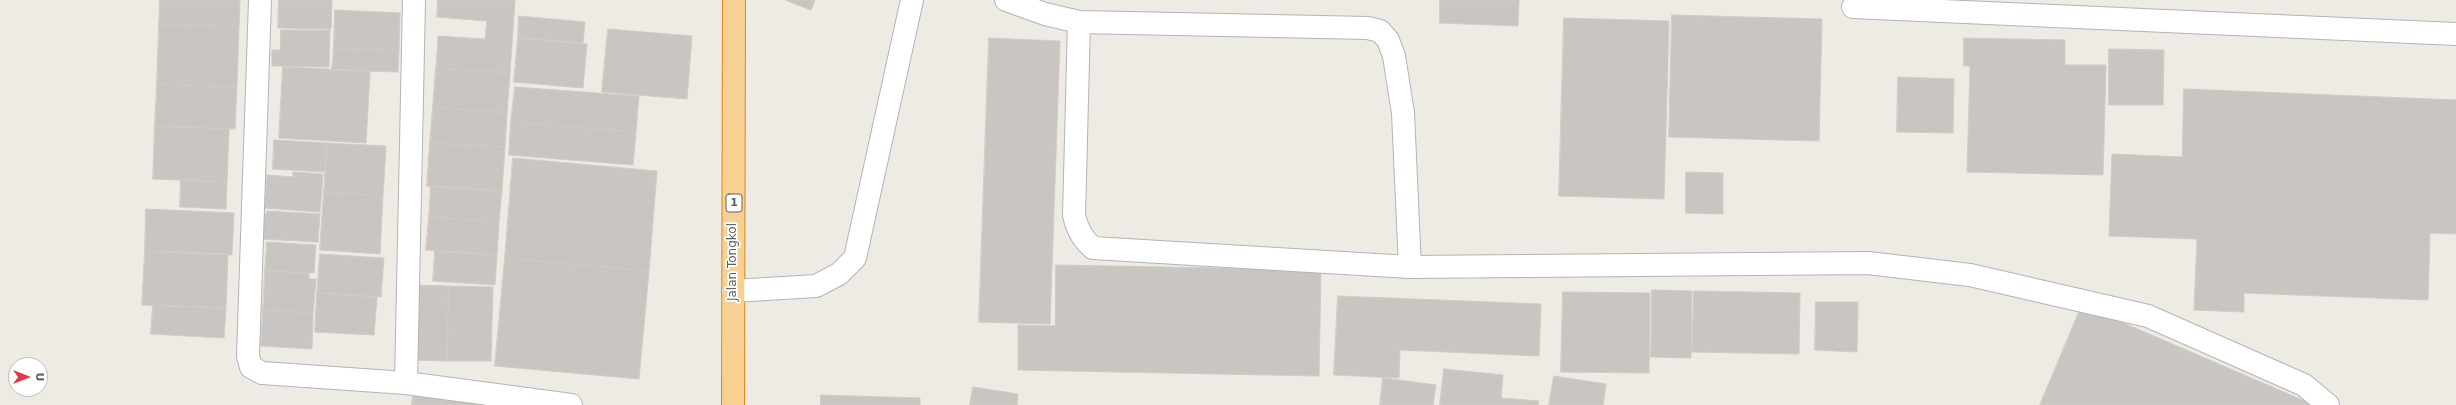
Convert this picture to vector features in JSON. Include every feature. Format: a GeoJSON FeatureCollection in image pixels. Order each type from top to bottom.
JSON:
{"type":"FeatureCollection","features":[{"type":"Feature","properties":{"kind":"highway","name":"Jalan Tongkol"},"geometry":{"type":"LineString","coordinates":[[733,405],[734,0]]}},
{"type":"Feature","properties":{"kind":"street"},"geometry":{"type":"LineString","coordinates":[[260,0],[248,356],[251,367],[262,373],[406,383],[571,405]]}},
{"type":"Feature","properties":{"kind":"street"},"geometry":{"type":"LineString","coordinates":[[406,383],[414,0]]}},
{"type":"Feature","properties":{"kind":"street"},"geometry":{"type":"LineString","coordinates":[[733,291],[816,286],[839,274],[854,258],[912,0]]}},
{"type":"Feature","properties":{"kind":"street"},"geometry":{"type":"LineString","coordinates":[[1006,0],[1045,14],[1079,22],[1368,28],[1380,31],[1388,40],[1394,56],[1403,113],[1410,267]]}},
{"type":"Feature","properties":{"kind":"street"},"geometry":{"type":"LineString","coordinates":[[1853,7],[2456,34]]}},
{"type":"Feature","properties":{"kind":"street"},"geometry":{"type":"LineString","coordinates":[[1079,22],[1074,215],[1076,228],[1086,242],[1093,248],[1410,267],[1868,263],[1970,275],[2148,316],[2304,385],[2328,405]]}},
{"type":"Feature","properties":{"kind":"building"},"geometry":{"type":"Polygon","coordinates":[[[160,0],[240,0],[239,27],[159,24],[160,0]]]}},
{"type":"Feature","properties":{"kind":"building"},"geometry":{"type":"Polygon","coordinates":[[[279,0],[332,0],[331,29],[278,28],[279,0]]]}},
{"type":"Feature","properties":{"kind":"building"},"geometry":{"type":"Polygon","coordinates":[[[438,0],[515,0],[510,73],[436,68],[438,36],[485,39],[487,21],[437,17],[438,0]]]}},
{"type":"Feature","properties":{"kind":"building"},"geometry":{"type":"Polygon","coordinates":[[[786,0],[815,0],[811,10],[786,0]]]}},
{"type":"Feature","properties":{"kind":"building"},"geometry":{"type":"Polygon","coordinates":[[[1440,0],[1519,0],[1518,26],[1440,23],[1440,0]]]}},
{"type":"Feature","properties":{"kind":"building"},"geometry":{"type":"Polygon","coordinates":[[[335,10],[400,13],[399,51],[334,48],[335,10]]]}},
{"type":"Feature","properties":{"kind":"building"},"geometry":{"type":"Polygon","coordinates":[[[1672,15],[1822,19],[1819,141],[1669,137],[1672,15]]]}},
{"type":"Feature","properties":{"kind":"building"},"geometry":{"type":"Polygon","coordinates":[[[519,16],[585,22],[583,43],[518,38],[519,16]]]}},
{"type":"Feature","properties":{"kind":"building"},"geometry":{"type":"Polygon","coordinates":[[[1564,18],[1669,21],[1664,199],[1559,196],[1564,18]]]}},
{"type":"Feature","properties":{"kind":"building"},"geometry":{"type":"Polygon","coordinates":[[[159,24],[239,27],[237,87],[157,84],[159,24]]]}},
{"type":"Feature","properties":{"kind":"building"},"geometry":{"type":"Polygon","coordinates":[[[608,29],[692,36],[687,99],[602,92],[608,29]]]}},
{"type":"Feature","properties":{"kind":"building"},"geometry":{"type":"Polygon","coordinates":[[[281,30],[330,30],[329,67],[272,66],[272,50],[280,50],[281,30]]]}},
{"type":"Feature","properties":{"kind":"building"},"geometry":{"type":"Polygon","coordinates":[[[518,38],[587,44],[583,88],[514,82],[518,38]]]}},
{"type":"Feature","properties":{"kind":"building"},"geometry":{"type":"Polygon","coordinates":[[[989,38],[1060,41],[1050,324],[979,322],[989,38]]]}},
{"type":"Feature","properties":{"kind":"building"},"geometry":{"type":"Polygon","coordinates":[[[1964,38],[2065,40],[2065,65],[2106,65],[2103,175],[1967,172],[1970,66],[1964,66],[1964,38]]]}},
{"type":"Feature","properties":{"kind":"building"},"geometry":{"type":"Polygon","coordinates":[[[334,48],[399,51],[398,72],[332,70],[334,48]]]}},
{"type":"Feature","properties":{"kind":"building"},"geometry":{"type":"Polygon","coordinates":[[[2109,49],[2164,50],[2163,105],[2109,105],[2109,49]]]}},
{"type":"Feature","properties":{"kind":"building"},"geometry":{"type":"Polygon","coordinates":[[[283,67],[370,71],[366,143],[279,138],[283,67]]]}},
{"type":"Feature","properties":{"kind":"building"},"geometry":{"type":"Polygon","coordinates":[[[436,68],[510,73],[507,113],[433,107],[436,68]]]}},
{"type":"Feature","properties":{"kind":"building"},"geometry":{"type":"Polygon","coordinates":[[[1898,77],[1954,79],[1953,133],[1897,132],[1898,77]]]}},
{"type":"Feature","properties":{"kind":"building"},"geometry":{"type":"Polygon","coordinates":[[[157,84],[237,87],[235,129],[155,126],[157,84]]]}},
{"type":"Feature","properties":{"kind":"building"},"geometry":{"type":"Polygon","coordinates":[[[515,87],[639,96],[636,132],[511,122],[515,87]]]}},
{"type":"Feature","properties":{"kind":"building"},"geometry":{"type":"Polygon","coordinates":[[[2184,89],[2456,100],[2456,234],[2430,233],[2428,300],[2244,293],[2244,312],[2194,310],[2197,239],[2109,236],[2112,154],[2182,157],[2184,89]]]}},
{"type":"Feature","properties":{"kind":"building"},"geometry":{"type":"Polygon","coordinates":[[[433,107],[507,113],[505,147],[430,143],[433,107]]]}},
{"type":"Feature","properties":{"kind":"building"},"geometry":{"type":"Polygon","coordinates":[[[511,122],[636,132],[633,165],[509,155],[511,122]]]}},
{"type":"Feature","properties":{"kind":"building"},"geometry":{"type":"Polygon","coordinates":[[[155,126],[229,129],[227,182],[153,179],[155,126]]]}},
{"type":"Feature","properties":{"kind":"building"},"geometry":{"type":"Polygon","coordinates":[[[274,140],[327,143],[325,172],[273,169],[274,140]]]}},
{"type":"Feature","properties":{"kind":"building"},"geometry":{"type":"Polygon","coordinates":[[[327,143],[386,146],[383,196],[324,192],[327,143]]]}},
{"type":"Feature","properties":{"kind":"building"},"geometry":{"type":"Polygon","coordinates":[[[430,143],[505,147],[502,191],[427,186],[430,143]]]}},
{"type":"Feature","properties":{"kind":"building"},"geometry":{"type":"Polygon","coordinates":[[[513,158],[657,171],[649,271],[505,258],[513,158]]]}},
{"type":"Feature","properties":{"kind":"building"},"geometry":{"type":"Polygon","coordinates":[[[293,172],[323,174],[320,212],[265,208],[267,175],[293,177],[293,172]]]}},
{"type":"Feature","properties":{"kind":"building"},"geometry":{"type":"Polygon","coordinates":[[[1686,172],[1723,173],[1723,214],[1686,213],[1686,172]]]}},
{"type":"Feature","properties":{"kind":"building"},"geometry":{"type":"Polygon","coordinates":[[[181,180],[227,182],[226,209],[180,207],[181,180]]]}},
{"type":"Feature","properties":{"kind":"building"},"geometry":{"type":"Polygon","coordinates":[[[431,186],[502,191],[499,222],[429,217],[431,186]]]}},
{"type":"Feature","properties":{"kind":"building"},"geometry":{"type":"Polygon","coordinates":[[[324,192],[383,196],[380,254],[320,250],[324,192]]]}},
{"type":"Feature","properties":{"kind":"building"},"geometry":{"type":"Polygon","coordinates":[[[146,209],[234,213],[232,255],[145,251],[146,209]]]}},
{"type":"Feature","properties":{"kind":"building"},"geometry":{"type":"Polygon","coordinates":[[[267,211],[320,214],[318,242],[260,239],[261,214],[267,214],[267,211]]]}},
{"type":"Feature","properties":{"kind":"building"},"geometry":{"type":"Polygon","coordinates":[[[429,217],[499,222],[497,255],[426,250],[429,217]]]}},
{"type":"Feature","properties":{"kind":"building"},"geometry":{"type":"Polygon","coordinates":[[[267,242],[316,245],[314,273],[265,271],[267,242]]]}},
{"type":"Feature","properties":{"kind":"building"},"geometry":{"type":"Polygon","coordinates":[[[145,251],[228,254],[226,308],[142,305],[145,251]]]}},
{"type":"Feature","properties":{"kind":"building"},"geometry":{"type":"Polygon","coordinates":[[[435,251],[497,255],[495,285],[433,281],[435,251]]]}},
{"type":"Feature","properties":{"kind":"building"},"geometry":{"type":"Polygon","coordinates":[[[320,254],[384,258],[381,297],[317,293],[320,254]]]}},
{"type":"Feature","properties":{"kind":"building"},"geometry":{"type":"Polygon","coordinates":[[[505,258],[649,271],[639,379],[495,366],[505,258]]]}},
{"type":"Feature","properties":{"kind":"building"},"geometry":{"type":"Polygon","coordinates":[[[1056,265],[1321,270],[1319,376],[1018,370],[1018,325],[1055,326],[1056,265]]]}},
{"type":"Feature","properties":{"kind":"building"},"geometry":{"type":"Polygon","coordinates":[[[265,271],[309,273],[309,279],[316,279],[313,313],[263,310],[265,271]]]}},
{"type":"Feature","properties":{"kind":"building"},"geometry":{"type":"Polygon","coordinates":[[[413,285],[449,286],[447,361],[412,360],[413,285]]]}},
{"type":"Feature","properties":{"kind":"building"},"geometry":{"type":"Polygon","coordinates":[[[449,286],[493,287],[491,361],[447,361],[449,286]]]}},
{"type":"Feature","properties":{"kind":"building"},"geometry":{"type":"Polygon","coordinates":[[[1652,290],[1692,291],[1691,358],[1651,357],[1652,290]]]}},
{"type":"Feature","properties":{"kind":"building"},"geometry":{"type":"Polygon","coordinates":[[[1694,291],[1800,293],[1799,354],[1692,352],[1694,291]]]}},
{"type":"Feature","properties":{"kind":"building"},"geometry":{"type":"Polygon","coordinates":[[[1563,292],[1650,293],[1649,373],[1561,372],[1563,292]]]}},
{"type":"Feature","properties":{"kind":"building"},"geometry":{"type":"Polygon","coordinates":[[[317,293],[377,297],[374,335],[315,332],[317,293]]]}},
{"type":"Feature","properties":{"kind":"building"},"geometry":{"type":"Polygon","coordinates":[[[1338,296],[1541,304],[1539,356],[1400,350],[1399,378],[1334,375],[1338,296]]]}},
{"type":"Feature","properties":{"kind":"building"},"geometry":{"type":"Polygon","coordinates":[[[1816,302],[1858,302],[1857,352],[1815,350],[1816,302]]]}},
{"type":"Feature","properties":{"kind":"building"},"geometry":{"type":"Polygon","coordinates":[[[153,305],[226,308],[224,338],[151,334],[153,305]]]}},
{"type":"Feature","properties":{"kind":"building"},"geometry":{"type":"Polygon","coordinates":[[[2082,305],[2314,405],[2040,405],[2082,305]]]}},
{"type":"Feature","properties":{"kind":"building"},"geometry":{"type":"Polygon","coordinates":[[[263,310],[313,313],[312,349],[261,346],[263,310]]]}},
{"type":"Feature","properties":{"kind":"building"},"geometry":{"type":"Polygon","coordinates":[[[1444,369],[1503,375],[1501,398],[1539,401],[1538,405],[1440,405],[1444,369]]]}},
{"type":"Feature","properties":{"kind":"building"},"geometry":{"type":"Polygon","coordinates":[[[1554,376],[1606,384],[1603,405],[1549,405],[1554,376]]]}},
{"type":"Feature","properties":{"kind":"building"},"geometry":{"type":"Polygon","coordinates":[[[1383,378],[1436,385],[1433,405],[1380,405],[1383,378]]]}},
{"type":"Feature","properties":{"kind":"building"},"geometry":{"type":"Polygon","coordinates":[[[973,387],[1018,394],[1017,405],[970,405],[973,387]]]}},
{"type":"Feature","properties":{"kind":"building"},"geometry":{"type":"Polygon","coordinates":[[[413,392],[491,405],[412,405],[413,392]]]}},
{"type":"Feature","properties":{"kind":"building"},"geometry":{"type":"Polygon","coordinates":[[[821,395],[920,398],[920,405],[821,405],[821,395]]]}}]}
